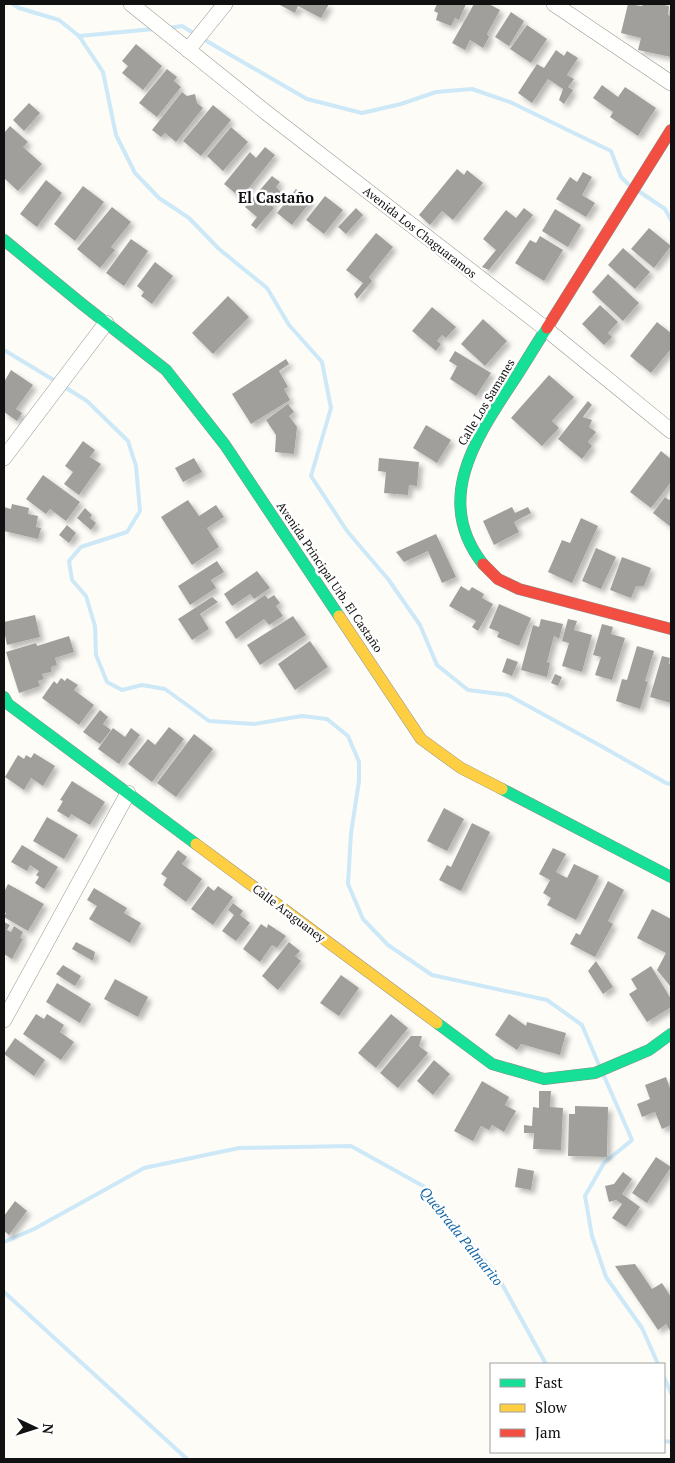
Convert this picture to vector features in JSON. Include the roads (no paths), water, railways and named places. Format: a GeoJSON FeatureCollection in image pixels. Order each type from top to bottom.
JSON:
{"type":"FeatureCollection","features":[{"type":"Feature","properties":{"kind":"street","name":"Avenida Los Chaguaramos"},"geometry":{"type":"LineString","coordinates":[[131,4],[168,34],[191,47],[275,120],[546,329],[671,431]]}},
{"type":"Feature","properties":{"kind":"street"},"geometry":{"type":"LineString","coordinates":[[191,47],[225,4]]}},
{"type":"Feature","properties":{"kind":"street"},"geometry":{"type":"LineString","coordinates":[[554,4],[671,83]]}},
{"type":"Feature","properties":{"kind":"street","name":"Calle Los Samanes"},"geometry":{"type":"LineString","coordinates":[[671,130],[473,447],[462,479],[460,498],[462,522],[467,535],[488,568],[508,585],[671,629]]}},
{"type":"Feature","properties":{"kind":"street","name":"Avenida Principal Urb. El Castaño"},"geometry":{"type":"LineString","coordinates":[[4,240],[166,370],[225,445],[421,739],[461,768],[671,877]]}},
{"type":"Feature","properties":{"kind":"street"},"geometry":{"type":"LineString","coordinates":[[4,458],[106,323]]}},
{"type":"Feature","properties":{"kind":"street","name":"Calle Araguaney"},"geometry":{"type":"LineString","coordinates":[[4,697],[8,704],[492,1064],[544,1079],[595,1073],[649,1050],[671,1034]]}},
{"type":"Feature","properties":{"kind":"street"},"geometry":{"type":"LineString","coordinates":[[4,1020],[128,793]]}},
{"type":"Feature","properties":{"kind":"waterway"},"geometry":{"type":"LineString","coordinates":[[13,4],[19,8],[59,20],[79,36],[103,72],[116,135],[135,173],[159,198],[189,218],[219,249],[267,288],[289,325],[322,362],[331,408],[311,476],[347,531],[388,579],[420,625],[437,665],[468,690],[508,695],[666,783],[671,784]]}},
{"type":"Feature","properties":{"kind":"waterway"},"geometry":{"type":"LineString","coordinates":[[169,28],[182,26],[195,34]]}},
{"type":"Feature","properties":{"kind":"waterway"},"geometry":{"type":"LineString","coordinates":[[79,36],[154,29]]}},
{"type":"Feature","properties":{"kind":"waterway"},"geometry":{"type":"LineString","coordinates":[[203,39],[307,99],[362,113],[401,104],[436,92],[472,89],[510,102],[611,151],[621,177],[628,184]]}},
{"type":"Feature","properties":{"kind":"waterway"},"geometry":{"type":"LineString","coordinates":[[640,192],[665,209],[671,220]]}},
{"type":"Feature","properties":{"kind":"waterway"},"geometry":{"type":"LineString","coordinates":[[4,350],[57,382]]}},
{"type":"Feature","properties":{"kind":"waterway"},"geometry":{"type":"LineString","coordinates":[[63,386],[87,401],[128,441],[136,466],[140,511],[127,532],[81,547],[69,561],[72,580],[86,596],[95,626],[96,655],[107,682],[122,690],[142,685],[165,689],[209,721],[254,724],[302,716],[327,719],[348,736],[359,762],[359,781],[351,833],[348,884],[363,919],[388,945],[432,975],[547,1000],[582,1025],[599,1065]]}},
{"type":"Feature","properties":{"kind":"waterway"},"geometry":{"type":"LineString","coordinates":[[604,1076],[632,1140],[604,1163],[585,1196],[592,1236],[606,1277],[642,1328],[658,1363]]}},
{"type":"Feature","properties":{"kind":"waterway","name":"Quebrada Palmarito"},"geometry":{"type":"LineString","coordinates":[[4,1242],[34,1229],[144,1168],[239,1148],[351,1146],[423,1186],[497,1275],[545,1363]]}},
{"type":"Feature","properties":{"kind":"waterway"},"geometry":{"type":"LineString","coordinates":[[4,1292],[187,1459]]}},
{"type":"Feature","properties":{"kind":"waterway"},"geometry":{"type":"LineString","coordinates":[[665,1379],[671,1393]]}},
{"type":"Feature","properties":{"kind":"waterway","name":"Quebrada Palmarito"},"geometry":{"type":"LineString","coordinates":[[665,1441],[671,1442]]}},
{"type":"Feature","properties":{"kind":"district","name":"El Castaño"},"geometry":{"type":"Point","coordinates":[276,197]}}]}
